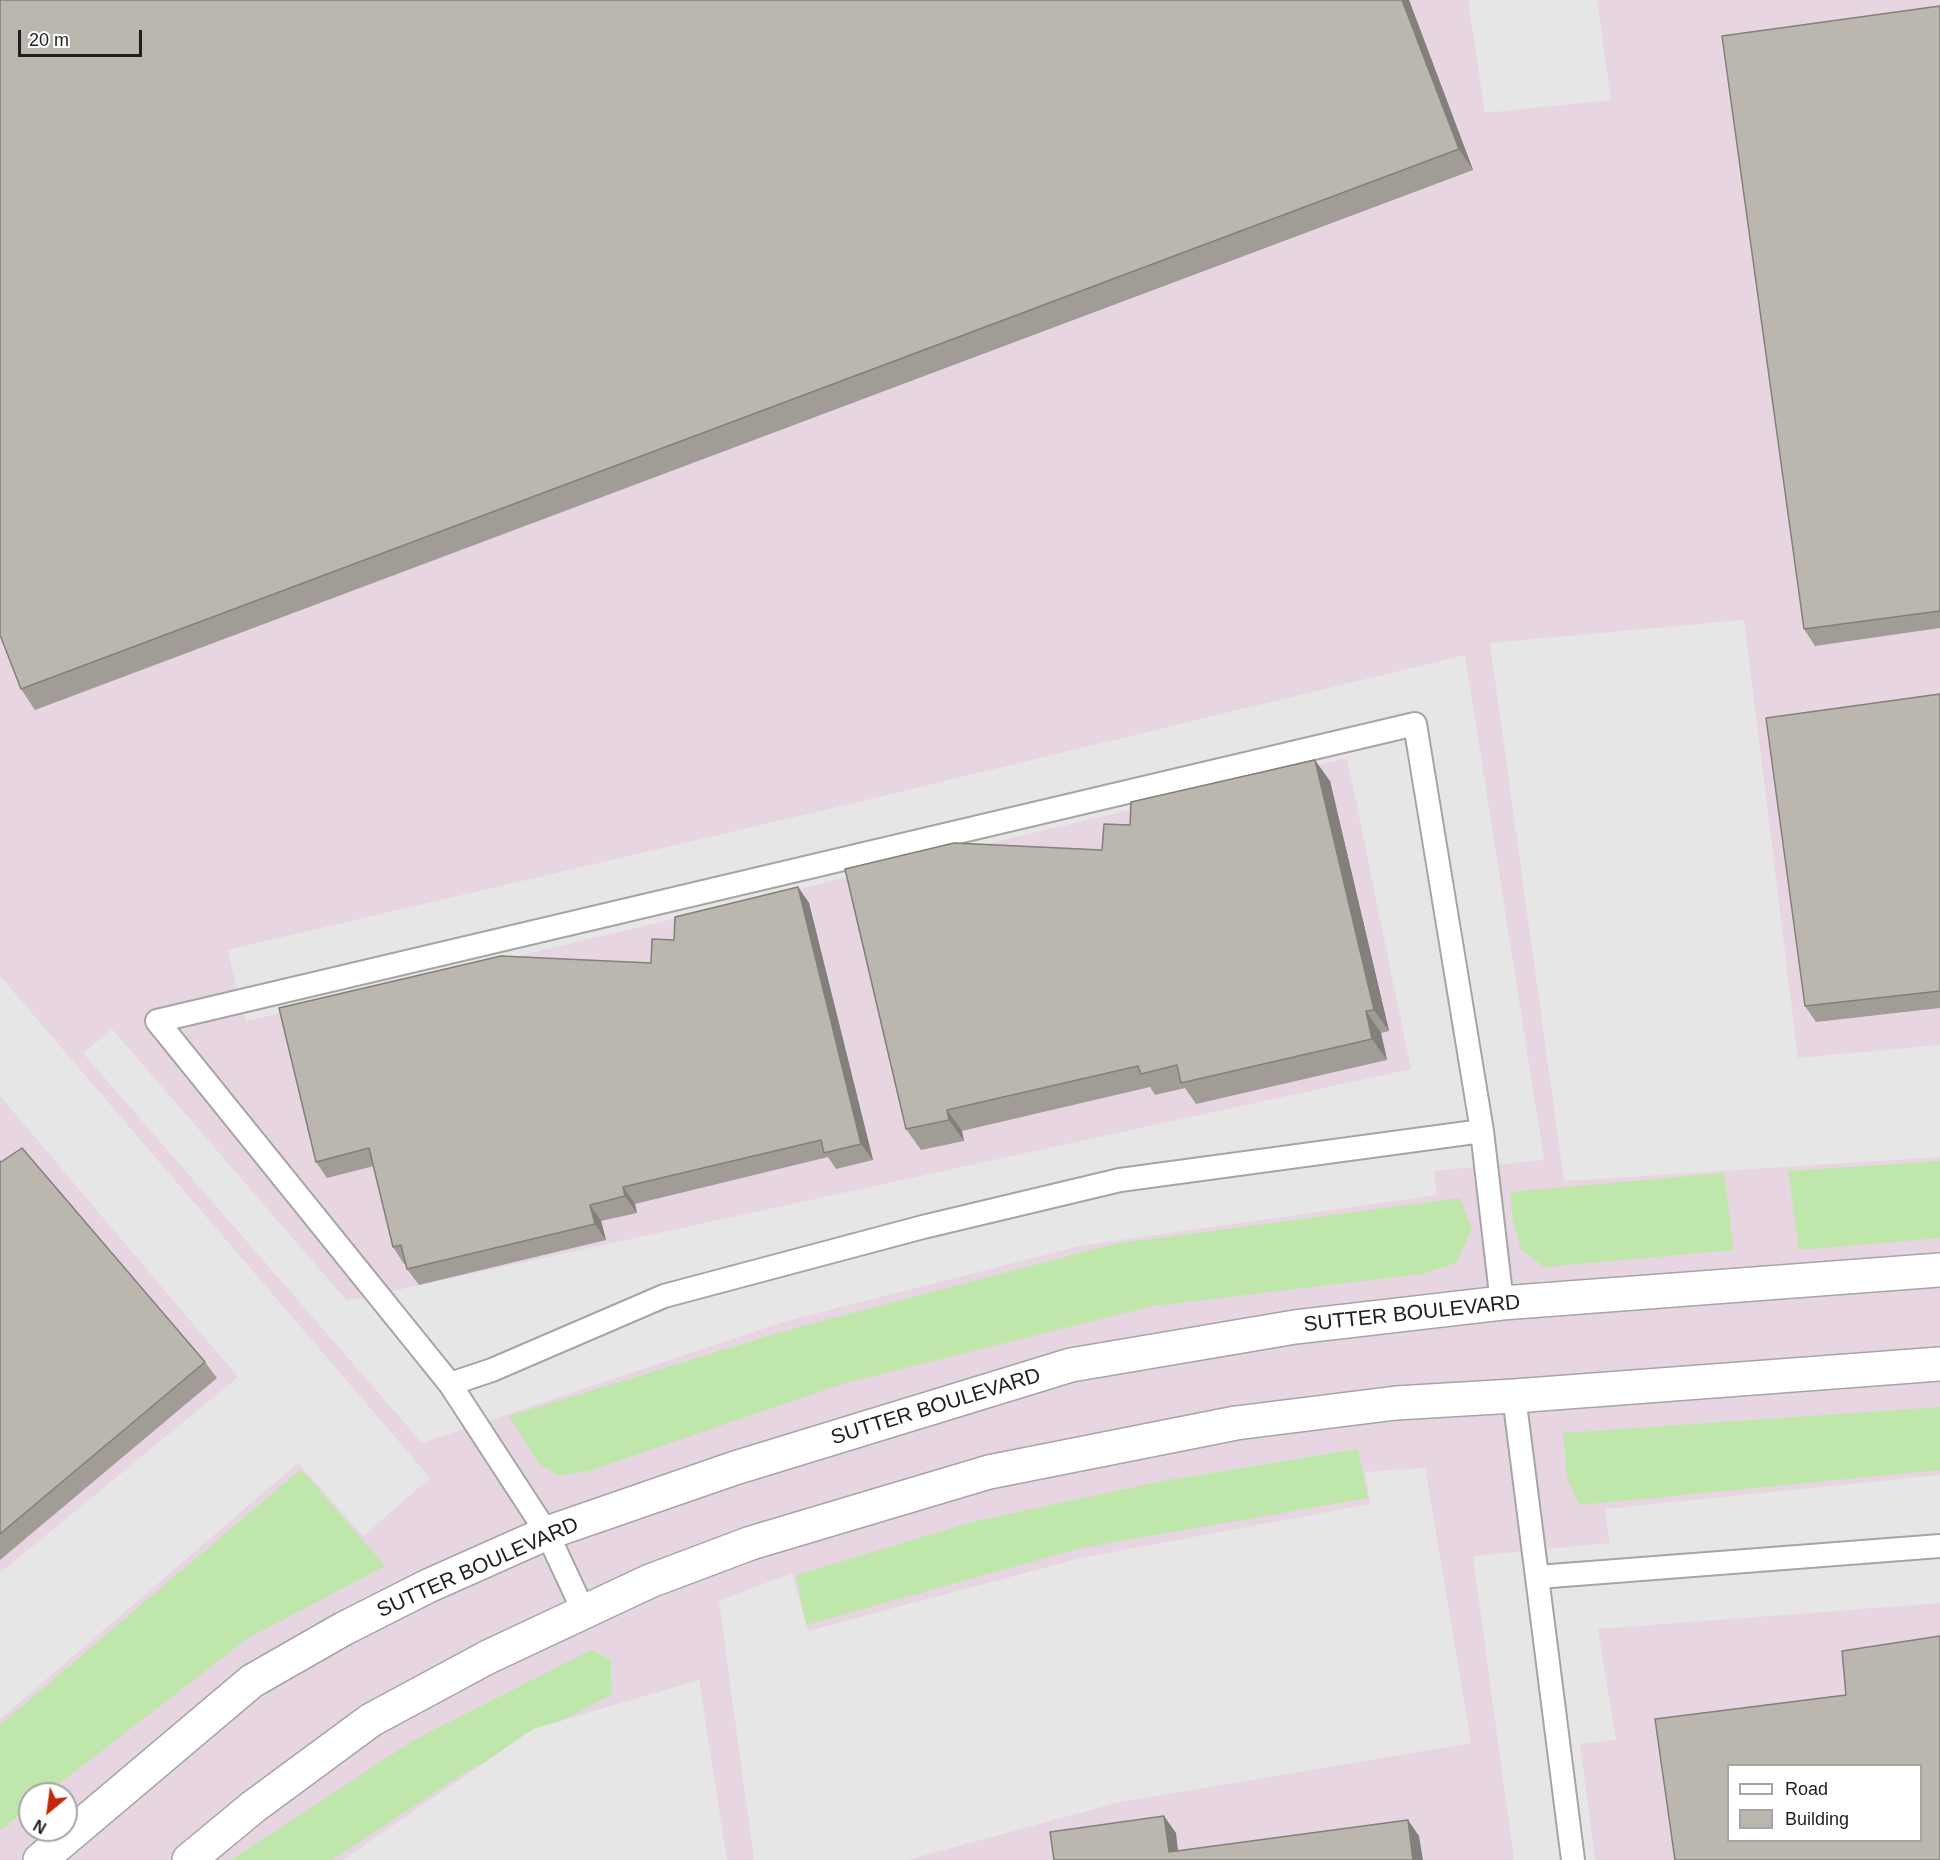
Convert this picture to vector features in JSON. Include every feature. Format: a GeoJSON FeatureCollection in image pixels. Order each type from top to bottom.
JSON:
{"type":"FeatureCollection","features":[{"type":"Feature","properties":{"kind":"street","name":"SUTTER BOULEVARD"},"geometry":{"type":"LineString","coordinates":[[40,1860],[252,1681],[343,1629],[428,1586],[547,1533],[735,1468],[1071,1365],[1295,1327],[1502,1303],[1940,1270]]}},
{"type":"Feature","properties":{"kind":"street"},"geometry":{"type":"LineString","coordinates":[[189,1860],[252,1807],[371,1720],[488,1657],[650,1581],[751,1543],[989,1472],[1236,1423],[1396,1403],[1940,1364]]}},
{"type":"Feature","properties":{"kind":"lane"},"geometry":{"type":"LineString","coordinates":[[584,1612],[547,1533],[450,1384],[157,1021],[1414,724],[1482,1131],[1502,1303]]}},
{"type":"Feature","properties":{"kind":"lane"},"geometry":{"type":"LineString","coordinates":[[450,1384],[492,1370],[664,1296],[923,1227],[1120,1180],[1482,1131]]}},
{"type":"Feature","properties":{"kind":"lane"},"geometry":{"type":"LineString","coordinates":[[1514,1396],[1574,1860]]}},
{"type":"Feature","properties":{"kind":"lane"},"geometry":{"type":"LineString","coordinates":[[1538,1577],[1940,1546]]}},
{"type":"Feature","properties":{"kind":"shaded area"},"geometry":{"type":"Polygon","coordinates":[[[0,0],[1940,0],[1940,1860],[0,1860],[0,0]]]}},
{"type":"Feature","properties":{"kind":"shaded area"},"geometry":{"type":"Polygon","coordinates":[[[1468,0],[1597,0],[1611,100],[1485,113],[1468,0]]]}},
{"type":"Feature","properties":{"kind":"shaded area"},"geometry":{"type":"Polygon","coordinates":[[[1744,620],[1798,1058],[1940,1045],[1940,1157],[1564,1181],[1490,643],[1744,620]]]}},
{"type":"Feature","properties":{"kind":"shaded area"},"geometry":{"type":"Polygon","coordinates":[[[1465,655],[1544,1160],[1434,1171],[1437,1195],[1084,1245],[783,1322],[422,1443],[83,1053],[112,1029],[347,1301],[1411,1069],[1347,758],[246,1021],[227,950],[825,810],[1465,655]]]}},
{"type":"Feature","properties":{"kind":"shaded area"},"geometry":{"type":"Polygon","coordinates":[[[0,976],[430,1478],[363,1536],[298,1463],[0,1719],[0,1573],[238,1377],[0,1096],[0,976]]]}},
{"type":"Feature","properties":{"kind":"shaded area"},"geometry":{"type":"Polygon","coordinates":[[[1425,1468],[1471,1743],[1120,1802],[907,1860],[754,1860],[719,1601],[792,1573],[808,1631],[1081,1558],[1370,1504],[1365,1472],[1425,1468]]]}},
{"type":"Feature","properties":{"kind":"shaded area"},"geometry":{"type":"Polygon","coordinates":[[[1940,1475],[1940,1603],[1598,1629],[1616,1740],[1580,1744],[1595,1860],[1514,1860],[1473,1556],[1610,1543],[1605,1509],[1940,1475]]]}},
{"type":"Feature","properties":{"kind":"shaded area"},"geometry":{"type":"Polygon","coordinates":[[[699,1680],[727,1860],[343,1860],[533,1729],[699,1680]]]}},
{"type":"Feature","properties":{"kind":"green space"},"geometry":{"type":"Polygon","coordinates":[[[1940,1161],[1940,1238],[1799,1250],[1788,1171],[1940,1161]]]}},
{"type":"Feature","properties":{"kind":"green space"},"geometry":{"type":"Polygon","coordinates":[[[1724,1173],[1734,1250],[1544,1267],[1521,1249],[1513,1223],[1510,1192],[1724,1173]]]}},
{"type":"Feature","properties":{"kind":"green space"},"geometry":{"type":"Polygon","coordinates":[[[1460,1198],[1472,1229],[1456,1263],[1422,1274],[1153,1306],[842,1384],[589,1471],[559,1476],[539,1464],[509,1416],[788,1330],[1114,1244],[1460,1198]]]}},
{"type":"Feature","properties":{"kind":"green space"},"geometry":{"type":"Polygon","coordinates":[[[1940,1407],[1940,1470],[1579,1505],[1567,1478],[1563,1433],[1940,1407]]]}},
{"type":"Feature","properties":{"kind":"green space"},"geometry":{"type":"Polygon","coordinates":[[[1358,1449],[1368,1498],[1081,1548],[806,1625],[796,1575],[972,1522],[1162,1481],[1358,1449]]]}},
{"type":"Feature","properties":{"kind":"green space"},"geometry":{"type":"Polygon","coordinates":[[[301,1469],[385,1566],[248,1638],[62,1782],[18,1782],[18,1816],[0,1831],[0,1725],[301,1469]]]}},
{"type":"Feature","properties":{"kind":"green space"},"geometry":{"type":"Polygon","coordinates":[[[591,1650],[611,1660],[612,1694],[464,1773],[332,1860],[231,1860],[414,1740],[591,1650]]]}},
{"type":"Feature","properties":{"kind":"building"},"geometry":{"type":"Polygon","coordinates":[[[0,0],[1402,0],[1459,149],[21,689],[0,635],[0,0]]]}},
{"type":"Feature","properties":{"kind":"building"},"geometry":{"type":"Polygon","coordinates":[[[1940,6],[1940,611],[1804,629],[1722,36],[1940,6]]]}},
{"type":"Feature","properties":{"kind":"building"},"geometry":{"type":"Polygon","coordinates":[[[1940,694],[1940,991],[1805,1006],[1766,718],[1940,694]]]}},
{"type":"Feature","properties":{"kind":"building"},"geometry":{"type":"Polygon","coordinates":[[[1315,760],[1374,1010],[1366,1011],[1372,1039],[1181,1083],[1177,1065],[1141,1074],[1138,1066],[947,1110],[949,1120],[906,1129],[845,869],[954,843],[1102,850],[1104,824],[1130,825],[1131,802],[1315,760]]]}},
{"type":"Feature","properties":{"kind":"building"},"geometry":{"type":"Polygon","coordinates":[[[798,887],[861,1144],[824,1153],[821,1140],[623,1187],[625,1196],[590,1205],[595,1224],[407,1269],[401,1245],[393,1247],[369,1148],[316,1162],[279,1008],[501,956],[651,963],[652,939],[674,940],[675,917],[798,887]]]}},
{"type":"Feature","properties":{"kind":"building"},"geometry":{"type":"Polygon","coordinates":[[[22,1148],[205,1362],[0,1534],[0,1161],[22,1148]]]}},
{"type":"Feature","properties":{"kind":"building"},"geometry":{"type":"Polygon","coordinates":[[[1940,1636],[1940,1860],[1675,1860],[1655,1719],[1846,1695],[1842,1651],[1940,1636]]]}},
{"type":"Feature","properties":{"kind":"building"},"geometry":{"type":"Polygon","coordinates":[[[1164,1816],[1169,1852],[1408,1820],[1413,1860],[1054,1860],[1050,1832],[1164,1816]]]}}]}
